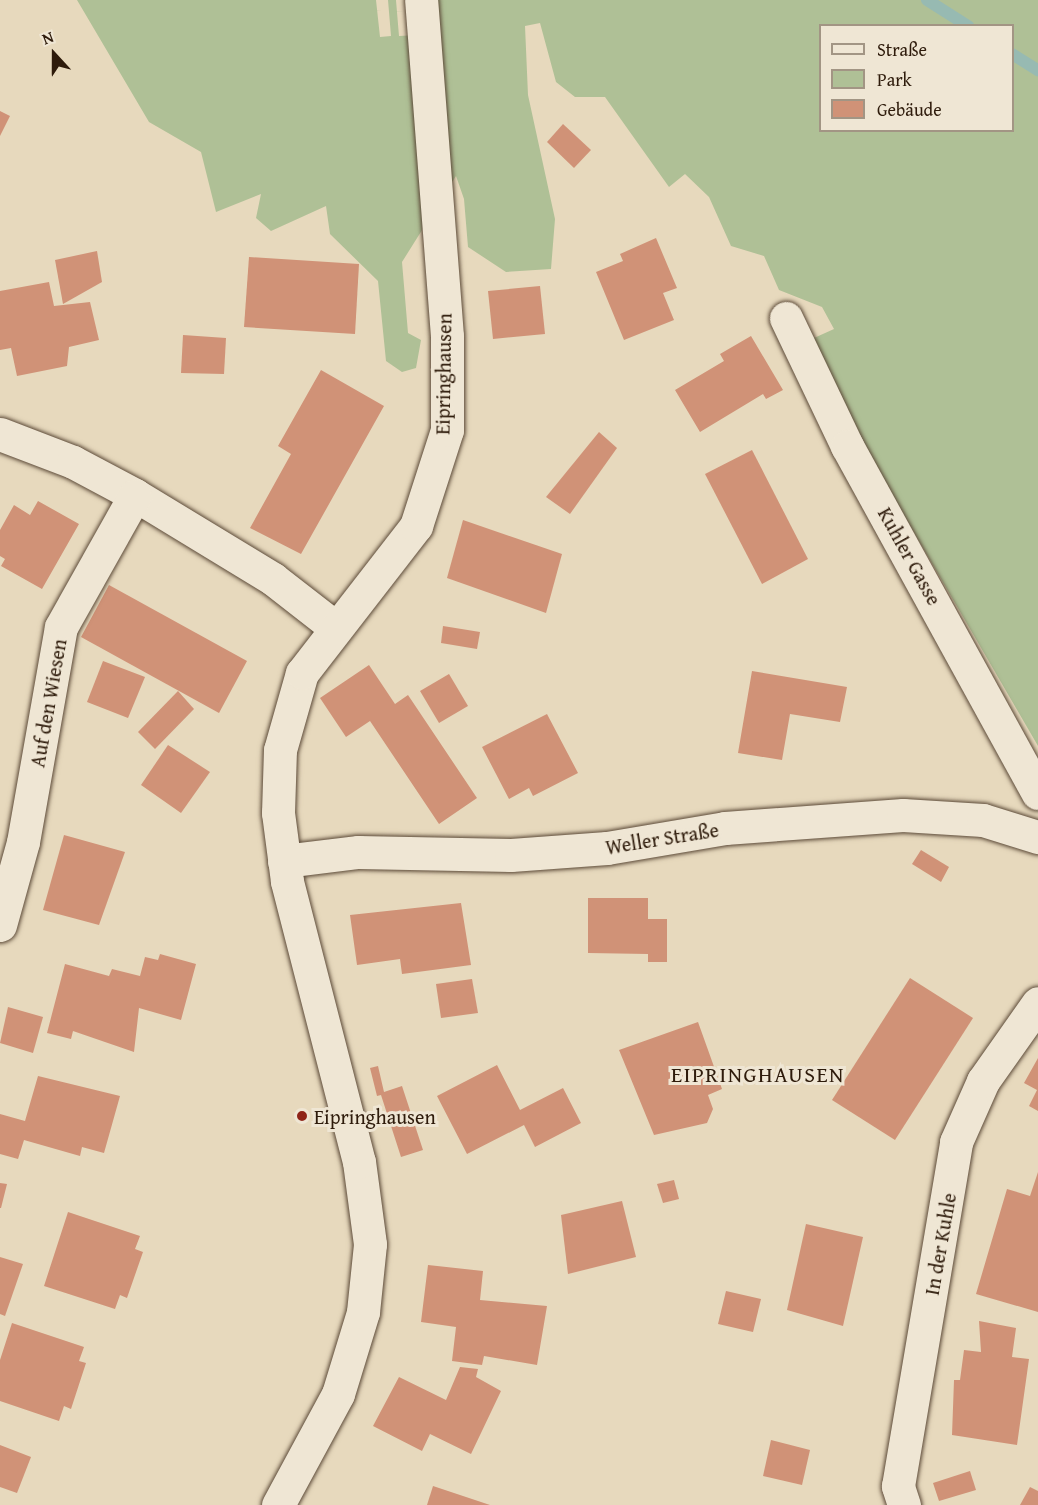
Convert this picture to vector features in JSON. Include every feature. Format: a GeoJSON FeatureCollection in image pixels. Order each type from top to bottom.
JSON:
{"type":"FeatureCollection","features":[{"type":"Feature","properties":{"kind":"street","name":"Eipringhausen"},"geometry":{"type":"LineString","coordinates":[[278,1505],[338,1394],[370,1269],[359,1162],[284,861],[277,789],[282,731],[302,673],[416,526],[447,430],[447,336],[421,0]]}},
{"type":"Feature","properties":{"kind":"street","name":"Kuhler Gasse"},"geometry":{"type":"LineString","coordinates":[[786,318],[847,446],[1038,793]]}},
{"type":"Feature","properties":{"kind":"street"},"geometry":{"type":"LineString","coordinates":[[0,434],[38,446],[135,495],[273,579],[336,628]]}},
{"type":"Feature","properties":{"kind":"street","name":"Auf den Wiesen"},"geometry":{"type":"LineString","coordinates":[[0,926],[23,842],[61,627],[135,495]]}},
{"type":"Feature","properties":{"kind":"street","name":"Weller Straße"},"geometry":{"type":"LineString","coordinates":[[284,861],[358,852],[511,855],[606,848],[725,828],[903,815],[983,820],[1038,837]]}},
{"type":"Feature","properties":{"kind":"street","name":"In der Kuhle"},"geometry":{"type":"LineString","coordinates":[[904,1505],[898,1486],[903,1451],[956,1142],[983,1080],[1038,1003]]}},
{"type":"Feature","properties":{"kind":"green space"},"geometry":{"type":"Polygon","coordinates":[[[77,0],[376,0],[380,37],[391,36],[388,0],[396,0],[399,36],[439,34],[437,0],[1038,0],[1038,746],[840,405],[814,338],[834,329],[822,307],[779,290],[764,256],[731,246],[709,197],[685,174],[669,187],[605,97],[575,97],[556,82],[540,23],[525,26],[528,95],[555,219],[551,269],[506,272],[468,247],[464,199],[456,176],[402,262],[408,333],[421,340],[416,368],[402,372],[386,361],[378,281],[330,234],[326,206],[271,231],[256,218],[261,194],[216,212],[201,152],[149,122],[77,0]]]}},
{"type":"Feature","properties":{"kind":"building"},"geometry":{"type":"Polygon","coordinates":[[[0,111],[10,116],[0,136],[0,111]]]}},
{"type":"Feature","properties":{"kind":"building"},"geometry":{"type":"Polygon","coordinates":[[[563,124],[591,150],[574,168],[547,142],[563,124]]]}},
{"type":"Feature","properties":{"kind":"building"},"geometry":{"type":"Polygon","coordinates":[[[656,238],[677,288],[663,293],[674,320],[624,340],[596,272],[623,261],[620,254],[656,238]]]}},
{"type":"Feature","properties":{"kind":"building"},"geometry":{"type":"Polygon","coordinates":[[[97,251],[102,282],[63,304],[55,260],[97,251]]]}},
{"type":"Feature","properties":{"kind":"building"},"geometry":{"type":"Polygon","coordinates":[[[249,257],[359,264],[355,334],[244,327],[249,257]]]}},
{"type":"Feature","properties":{"kind":"building"},"geometry":{"type":"Polygon","coordinates":[[[49,282],[54,306],[90,302],[99,340],[69,347],[67,366],[17,376],[11,348],[0,350],[0,291],[49,282]]]}},
{"type":"Feature","properties":{"kind":"building"},"geometry":{"type":"Polygon","coordinates":[[[540,286],[545,334],[493,339],[488,291],[540,286]]]}},
{"type":"Feature","properties":{"kind":"building"},"geometry":{"type":"Polygon","coordinates":[[[183,335],[226,338],[224,374],[181,373],[183,335]]]}},
{"type":"Feature","properties":{"kind":"building"},"geometry":{"type":"Polygon","coordinates":[[[751,336],[783,390],[766,399],[763,394],[700,432],[675,390],[724,361],[720,354],[751,336]]]}},
{"type":"Feature","properties":{"kind":"building"},"geometry":{"type":"Polygon","coordinates":[[[321,370],[384,406],[301,554],[250,528],[291,454],[278,446],[321,370]]]}},
{"type":"Feature","properties":{"kind":"building"},"geometry":{"type":"Polygon","coordinates":[[[599,432],[617,448],[570,514],[546,497],[599,432]]]}},
{"type":"Feature","properties":{"kind":"building"},"geometry":{"type":"Polygon","coordinates":[[[752,450],[808,559],[762,584],[705,474],[752,450]]]}},
{"type":"Feature","properties":{"kind":"building"},"geometry":{"type":"Polygon","coordinates":[[[38,501],[79,524],[42,589],[1,566],[5,559],[0,556],[0,530],[14,505],[30,515],[38,501]]]}},
{"type":"Feature","properties":{"kind":"building"},"geometry":{"type":"Polygon","coordinates":[[[463,520],[562,554],[546,613],[447,578],[463,520]]]}},
{"type":"Feature","properties":{"kind":"building"},"geometry":{"type":"Polygon","coordinates":[[[109,585],[247,661],[219,713],[81,637],[109,585]]]}},
{"type":"Feature","properties":{"kind":"building"},"geometry":{"type":"Polygon","coordinates":[[[443,626],[480,632],[477,649],[441,643],[443,626]]]}},
{"type":"Feature","properties":{"kind":"building"},"geometry":{"type":"Polygon","coordinates":[[[103,661],[145,677],[128,718],[87,702],[103,661]]]}},
{"type":"Feature","properties":{"kind":"building"},"geometry":{"type":"Polygon","coordinates":[[[369,665],[395,704],[408,695],[477,798],[439,824],[370,721],[346,737],[320,698],[369,665]]]}},
{"type":"Feature","properties":{"kind":"building"},"geometry":{"type":"Polygon","coordinates":[[[752,671],[847,687],[840,722],[790,714],[782,760],[738,753],[752,671]]]}},
{"type":"Feature","properties":{"kind":"building"},"geometry":{"type":"Polygon","coordinates":[[[449,674],[468,706],[439,723],[420,691],[449,674]]]}},
{"type":"Feature","properties":{"kind":"building"},"geometry":{"type":"Polygon","coordinates":[[[178,691],[194,709],[155,749],[138,732],[178,691]]]}},
{"type":"Feature","properties":{"kind":"building"},"geometry":{"type":"Polygon","coordinates":[[[547,714],[578,773],[533,796],[529,788],[509,799],[482,747],[547,714]]]}},
{"type":"Feature","properties":{"kind":"building"},"geometry":{"type":"Polygon","coordinates":[[[168,745],[210,772],[181,813],[141,785],[168,745]]]}},
{"type":"Feature","properties":{"kind":"building"},"geometry":{"type":"Polygon","coordinates":[[[64,835],[125,852],[99,925],[43,910],[64,835]]]}},
{"type":"Feature","properties":{"kind":"building"},"geometry":{"type":"Polygon","coordinates":[[[921,850],[949,867],[941,882],[912,864],[921,850]]]}},
{"type":"Feature","properties":{"kind":"building"},"geometry":{"type":"Polygon","coordinates":[[[588,898],[648,898],[648,919],[667,919],[667,962],[648,962],[648,954],[588,953],[588,898]]]}},
{"type":"Feature","properties":{"kind":"building"},"geometry":{"type":"Polygon","coordinates":[[[461,903],[471,965],[402,974],[400,959],[357,965],[350,915],[461,903]]]}},
{"type":"Feature","properties":{"kind":"building"},"geometry":{"type":"Polygon","coordinates":[[[160,954],[196,964],[181,1020],[139,1008],[134,1052],[73,1031],[71,1039],[47,1033],[65,964],[109,976],[112,969],[140,976],[145,957],[158,960],[160,954]]]}},
{"type":"Feature","properties":{"kind":"building"},"geometry":{"type":"Polygon","coordinates":[[[910,978],[973,1018],[895,1140],[832,1100],[910,978]]]}},
{"type":"Feature","properties":{"kind":"building"},"geometry":{"type":"Polygon","coordinates":[[[472,979],[478,1013],[441,1018],[436,984],[472,979]]]}},
{"type":"Feature","properties":{"kind":"building"},"geometry":{"type":"Polygon","coordinates":[[[8,1007],[43,1017],[33,1053],[0,1043],[8,1007]]]}},
{"type":"Feature","properties":{"kind":"building"},"geometry":{"type":"Polygon","coordinates":[[[698,1022],[722,1089],[708,1095],[713,1109],[707,1123],[654,1135],[619,1050],[698,1022]]]}},
{"type":"Feature","properties":{"kind":"building"},"geometry":{"type":"Polygon","coordinates":[[[1038,1058],[1038,1111],[1029,1106],[1037,1090],[1024,1083],[1038,1058]]]}},
{"type":"Feature","properties":{"kind":"building"},"geometry":{"type":"Polygon","coordinates":[[[497,1065],[520,1110],[563,1088],[581,1123],[535,1147],[524,1125],[467,1154],[437,1096],[497,1065]]]}},
{"type":"Feature","properties":{"kind":"building"},"geometry":{"type":"Polygon","coordinates":[[[378,1066],[384,1092],[402,1086],[423,1150],[401,1157],[381,1095],[377,1096],[370,1068],[378,1066]]]}},
{"type":"Feature","properties":{"kind":"building"},"geometry":{"type":"Polygon","coordinates":[[[38,1076],[120,1096],[104,1153],[82,1147],[80,1156],[24,1140],[18,1159],[0,1154],[0,1114],[25,1121],[38,1076]]]}},
{"type":"Feature","properties":{"kind":"building"},"geometry":{"type":"Polygon","coordinates":[[[1038,1172],[1038,1312],[976,1294],[1007,1189],[1030,1196],[1038,1172]]]}},
{"type":"Feature","properties":{"kind":"building"},"geometry":{"type":"Polygon","coordinates":[[[674,1180],[679,1199],[663,1203],[657,1184],[674,1180]]]}},
{"type":"Feature","properties":{"kind":"building"},"geometry":{"type":"Polygon","coordinates":[[[0,1183],[7,1184],[1,1208],[0,1208],[0,1183]]]}},
{"type":"Feature","properties":{"kind":"building"},"geometry":{"type":"Polygon","coordinates":[[[622,1201],[636,1257],[568,1274],[561,1215],[622,1201]]]}},
{"type":"Feature","properties":{"kind":"building"},"geometry":{"type":"Polygon","coordinates":[[[68,1212],[140,1236],[135,1249],[143,1252],[127,1298],[120,1295],[115,1309],[44,1286],[68,1212]]]}},
{"type":"Feature","properties":{"kind":"building"},"geometry":{"type":"Polygon","coordinates":[[[806,1224],[863,1237],[843,1326],[787,1310],[806,1224]]]}},
{"type":"Feature","properties":{"kind":"building"},"geometry":{"type":"Polygon","coordinates":[[[0,1257],[23,1264],[5,1316],[0,1314],[0,1257]]]}},
{"type":"Feature","properties":{"kind":"building"},"geometry":{"type":"Polygon","coordinates":[[[428,1265],[483,1271],[480,1300],[547,1306],[537,1365],[484,1356],[482,1365],[452,1361],[456,1327],[421,1322],[428,1265]]]}},
{"type":"Feature","properties":{"kind":"building"},"geometry":{"type":"Polygon","coordinates":[[[726,1291],[761,1299],[753,1332],[718,1324],[726,1291]]]}},
{"type":"Feature","properties":{"kind":"building"},"geometry":{"type":"Polygon","coordinates":[[[979,1321],[1016,1328],[1012,1357],[1029,1359],[1017,1445],[952,1435],[954,1380],[960,1380],[964,1350],[981,1352],[979,1321]]]}},
{"type":"Feature","properties":{"kind":"building"},"geometry":{"type":"Polygon","coordinates":[[[12,1323],[84,1347],[79,1361],[86,1363],[71,1409],[64,1406],[59,1421],[0,1401],[0,1360],[12,1323]]]}},
{"type":"Feature","properties":{"kind":"building"},"geometry":{"type":"Polygon","coordinates":[[[460,1367],[478,1369],[476,1377],[501,1391],[471,1454],[430,1434],[422,1451],[373,1426],[399,1377],[446,1400],[460,1367]]]}},
{"type":"Feature","properties":{"kind":"building"},"geometry":{"type":"Polygon","coordinates":[[[771,1440],[810,1450],[802,1485],[763,1476],[771,1440]]]}},
{"type":"Feature","properties":{"kind":"building"},"geometry":{"type":"Polygon","coordinates":[[[0,1445],[31,1457],[17,1493],[0,1487],[0,1445]]]}},
{"type":"Feature","properties":{"kind":"building"},"geometry":{"type":"Polygon","coordinates":[[[970,1471],[976,1490],[939,1501],[933,1483],[970,1471]]]}},
{"type":"Feature","properties":{"kind":"building"},"geometry":{"type":"Polygon","coordinates":[[[433,1486],[490,1505],[427,1505],[433,1486]]]}},
{"type":"Feature","properties":{"kind":"building"},"geometry":{"type":"Polygon","coordinates":[[[1030,1487],[1038,1491],[1038,1505],[1020,1505],[1030,1487]]]}},
{"type":"Feature","properties":{"kind":"waterway"},"geometry":{"type":"LineString","coordinates":[[927,0],[965,24]]}},
{"type":"Feature","properties":{"kind":"waterway"},"geometry":{"type":"LineString","coordinates":[[1014,55],[1038,70]]}},
{"type":"Feature","properties":{"kind":"place","name":"Eipringhausen"},"geometry":{"type":"Point","coordinates":[302,1116]}},
{"type":"Feature","properties":{"kind":"district","name":"EIPRINGHAUSEN"},"geometry":{"type":"Point","coordinates":[758,1075]}}]}
